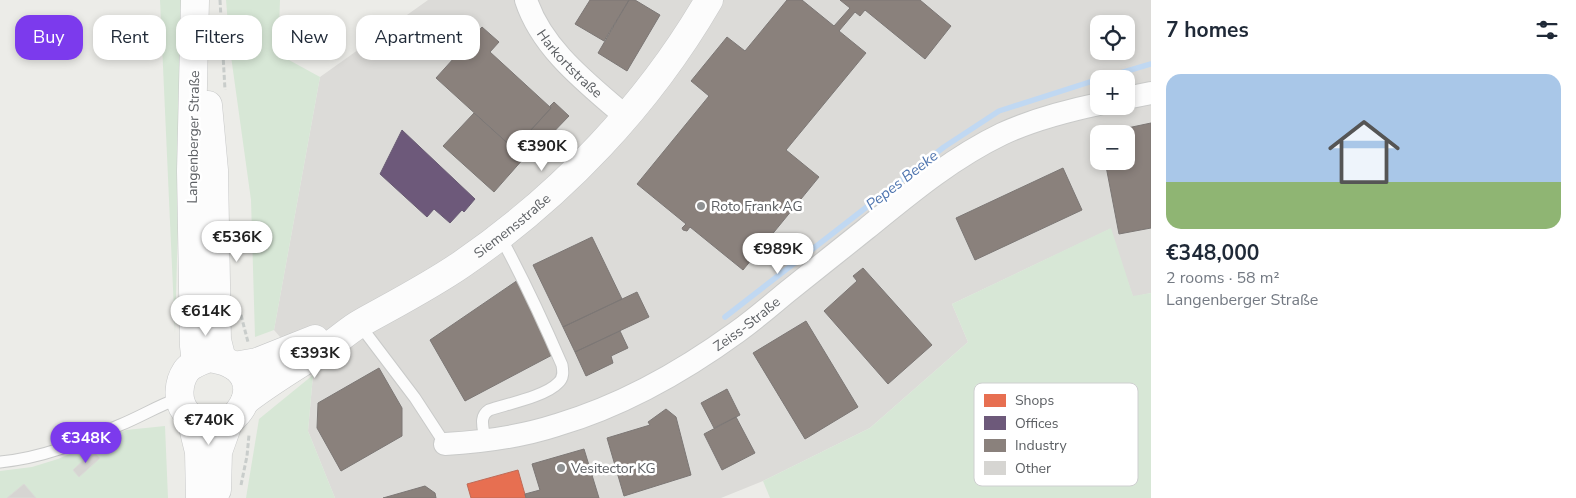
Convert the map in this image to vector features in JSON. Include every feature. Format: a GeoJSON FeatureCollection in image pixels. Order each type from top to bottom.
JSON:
{"type":"FeatureCollection","features":[{"type":"Feature","properties":{"kind":"main road","name":"Langenberger Straße"},"geometry":{"type":"LineString","coordinates":[[194,0],[192,171],[194,337],[227,363]]}},
{"type":"Feature","properties":{"kind":"main road","name":"Langenberger Straße"},"geometry":{"type":"LineString","coordinates":[[198,0],[214,170],[217,340],[227,363]]}},
{"type":"Feature","properties":{"kind":"main road","name":"Siemensstraße"},"geometry":{"type":"LineString","coordinates":[[241,417],[268,383],[332,344],[359,324],[398,304],[462,264],[514,226],[584,163],[626,116],[651,85],[709,0]]}},
{"type":"Feature","properties":{"kind":"main road","name":"Siemensstraße"},"geometry":{"type":"LineString","coordinates":[[227,363],[359,324]]}},
{"type":"Feature","properties":{"kind":"main road"},"geometry":{"type":"LineString","coordinates":[[200,498],[199,452],[185,408],[181,382],[186,371],[227,363],[244,375],[246,388],[241,417],[218,452],[229,494]]}},
{"type":"Feature","properties":{"kind":"main road"},"geometry":{"type":"LineString","coordinates":[[185,408],[203,424],[216,426],[241,417]]}},
{"type":"Feature","properties":{"kind":"street","name":"Harkortstraße"},"geometry":{"type":"LineString","coordinates":[[526,0],[542,36],[598,93],[626,116]]}},
{"type":"Feature","properties":{"kind":"street"},"geometry":{"type":"LineString","coordinates":[[1135,96],[1151,93]]}},
{"type":"Feature","properties":{"kind":"street","name":"Zeiss-Straße"},"geometry":{"type":"LineString","coordinates":[[445,444],[485,440],[556,426],[606,408],[654,385],[737,332],[930,177],[1002,134],[1038,120],[1090,106]]}},
{"type":"Feature","properties":{"kind":"lane"},"geometry":{"type":"LineString","coordinates":[[485,440],[482,418],[484,414],[489,410],[535,396],[557,384],[562,378],[563,372],[562,364],[544,323],[500,236]]}},
{"type":"Feature","properties":{"kind":"lane"},"geometry":{"type":"LineString","coordinates":[[359,324],[415,398],[445,444]]}},
{"type":"Feature","properties":{"kind":"lane"},"geometry":{"type":"LineString","coordinates":[[0,462],[22,460],[51,452],[121,425],[167,402],[185,408]]}},
{"type":"Feature","properties":{"kind":"path"},"geometry":{"type":"LineString","coordinates":[[220,0],[226,96]]}},
{"type":"Feature","properties":{"kind":"path"},"geometry":{"type":"LineString","coordinates":[[227,363],[246,335],[240,310]]}},
{"type":"Feature","properties":{"kind":"path"},"geometry":{"type":"LineString","coordinates":[[229,494],[249,445],[241,417]]}},
{"type":"Feature","properties":{"kind":"shaded area"},"geometry":{"type":"Polygon","coordinates":[[[428,0],[1151,0],[1151,293],[1133,297],[1110,229],[952,304],[968,342],[870,428],[763,481],[721,498],[335,498],[308,431],[313,375],[274,330],[320,77],[356,51],[356,60],[480,60],[480,15],[407,15],[428,0]]]}},
{"type":"Feature","properties":{"kind":"green space"},"geometry":{"type":"Polygon","coordinates":[[[160,0],[184,0],[184,15],[176,15],[176,60],[182,60],[175,333],[163,60],[166,60],[166,15],[161,15],[160,0]]]}},
{"type":"Feature","properties":{"kind":"green space"},"geometry":{"type":"Polygon","coordinates":[[[226,0],[280,0],[279,15],[272,15],[272,60],[289,60],[320,77],[274,330],[255,337],[251,200],[232,60],[262,60],[262,15],[227,15],[226,0]]]}},
{"type":"Feature","properties":{"kind":"green space"},"geometry":{"type":"Polygon","coordinates":[[[1111,228],[1133,296],[1151,293],[1151,498],[770,498],[763,481],[870,428],[968,342],[952,304],[1111,228]]]}},
{"type":"Feature","properties":{"kind":"green space"},"geometry":{"type":"Polygon","coordinates":[[[313,375],[308,431],[335,498],[246,498],[259,419],[313,375]]]}},
{"type":"Feature","properties":{"kind":"green space"},"geometry":{"type":"Polygon","coordinates":[[[165,426],[168,498],[0,498],[0,471],[32,467],[58,459],[126,430],[165,426]]]}},
{"type":"Feature","properties":{"kind":"building: Shops"},"geometry":{"type":"Polygon","coordinates":[[[518,470],[526,498],[471,498],[467,484],[518,470]]]}},
{"type":"Feature","properties":{"kind":"building: Offices"},"geometry":{"type":"Polygon","coordinates":[[[402,130],[475,199],[464,212],[462,210],[450,223],[434,209],[427,217],[380,174],[402,130]]]}},
{"type":"Feature","properties":{"kind":"building: Industry"},"geometry":{"type":"Polygon","coordinates":[[[590,0],[629,0],[604,41],[575,24],[590,0]]]}},
{"type":"Feature","properties":{"kind":"building: Industry"},"geometry":{"type":"Polygon","coordinates":[[[629,0],[635,0],[660,15],[627,71],[598,53],[629,0]]]}},
{"type":"Feature","properties":{"kind":"building: Industry"},"geometry":{"type":"Polygon","coordinates":[[[787,0],[802,0],[834,26],[850,8],[840,0],[920,0],[951,26],[925,59],[865,10],[860,16],[855,12],[839,31],[866,53],[786,150],[819,177],[743,270],[690,227],[687,231],[683,230],[682,228],[686,224],[637,184],[709,96],[691,81],[727,37],[745,51],[787,0]]]}},
{"type":"Feature","properties":{"kind":"building: Industry"},"geometry":{"type":"Polygon","coordinates":[[[482,27],[499,42],[490,52],[551,108],[514,149],[436,78],[452,60],[480,60],[480,29],[482,27]]]}},
{"type":"Feature","properties":{"kind":"building: Industry"},"geometry":{"type":"Polygon","coordinates":[[[554,102],[569,116],[541,145],[528,133],[551,108],[550,106],[554,102]]]}},
{"type":"Feature","properties":{"kind":"building: Industry"},"geometry":{"type":"Polygon","coordinates":[[[474,113],[524,158],[494,192],[443,146],[474,113]]]}},
{"type":"Feature","properties":{"kind":"building: Industry"},"geometry":{"type":"Polygon","coordinates":[[[1151,123],[1151,228],[1119,234],[1107,170],[1135,170],[1135,126],[1151,123]]]}},
{"type":"Feature","properties":{"kind":"building: Industry"},"geometry":{"type":"Polygon","coordinates":[[[1063,168],[1082,210],[975,260],[956,218],[1063,168]]]}},
{"type":"Feature","properties":{"kind":"building: Industry"},"geometry":{"type":"Polygon","coordinates":[[[592,237],[622,299],[563,327],[533,265],[592,237]]]}},
{"type":"Feature","properties":{"kind":"building: Industry"},"geometry":{"type":"Polygon","coordinates":[[[863,268],[932,345],[888,384],[824,311],[857,281],[853,276],[863,268]]]}},
{"type":"Feature","properties":{"kind":"building: Industry"},"geometry":{"type":"Polygon","coordinates":[[[518,280],[554,354],[465,401],[430,340],[518,280]]]}},
{"type":"Feature","properties":{"kind":"building: Industry"},"geometry":{"type":"Polygon","coordinates":[[[637,292],[649,317],[575,352],[563,327],[637,292]]]}},
{"type":"Feature","properties":{"kind":"building: Industry"},"geometry":{"type":"Polygon","coordinates":[[[806,321],[858,407],[805,439],[753,353],[806,321]]]}},
{"type":"Feature","properties":{"kind":"building: Industry"},"geometry":{"type":"Polygon","coordinates":[[[620,331],[628,348],[611,356],[613,363],[586,376],[575,352],[620,331]]]}},
{"type":"Feature","properties":{"kind":"building: Industry"},"geometry":{"type":"Polygon","coordinates":[[[379,368],[402,408],[402,436],[341,471],[317,428],[318,403],[379,368]]]}},
{"type":"Feature","properties":{"kind":"building: Industry"},"geometry":{"type":"Polygon","coordinates":[[[727,389],[740,415],[714,428],[701,403],[727,389]]]}},
{"type":"Feature","properties":{"kind":"building: Industry"},"geometry":{"type":"Polygon","coordinates":[[[666,409],[676,417],[691,475],[624,496],[607,438],[650,425],[648,422],[666,409]]]}},
{"type":"Feature","properties":{"kind":"building: Industry"},"geometry":{"type":"Polygon","coordinates":[[[736,417],[755,453],[722,470],[704,434],[736,417]]]}},
{"type":"Feature","properties":{"kind":"building: Industry"},"geometry":{"type":"Polygon","coordinates":[[[584,449],[599,498],[526,498],[525,494],[540,490],[532,464],[584,449]]]}},
{"type":"Feature","properties":{"kind":"building: Industry"},"geometry":{"type":"Polygon","coordinates":[[[425,486],[435,493],[436,498],[383,498],[425,486]]]}},
{"type":"Feature","properties":{"kind":"building: Other"},"geometry":{"type":"Polygon","coordinates":[[[95,453],[100,458],[79,477],[73,470],[87,457],[95,453]]]}},
{"type":"Feature","properties":{"kind":"building: Other"},"geometry":{"type":"Polygon","coordinates":[[[24,484],[36,498],[7,498],[24,484]]]}},
{"type":"Feature","properties":{"kind":"waterway","name":"Pepes Beeke"},"geometry":{"type":"LineString","coordinates":[[1131,70],[1151,64]]}},
{"type":"Feature","properties":{"kind":"waterway","name":"Pepes Beeke"},"geometry":{"type":"LineString","coordinates":[[725,317],[944,147],[999,111],[1090,82]]}},
{"type":"Feature","properties":{"kind":"place","name":"Roto Frank AG"},"geometry":{"type":"Point","coordinates":[701,206]}},
{"type":"Feature","properties":{"kind":"place","name":"Vesitector KG"},"geometry":{"type":"Point","coordinates":[561,468]}}]}
